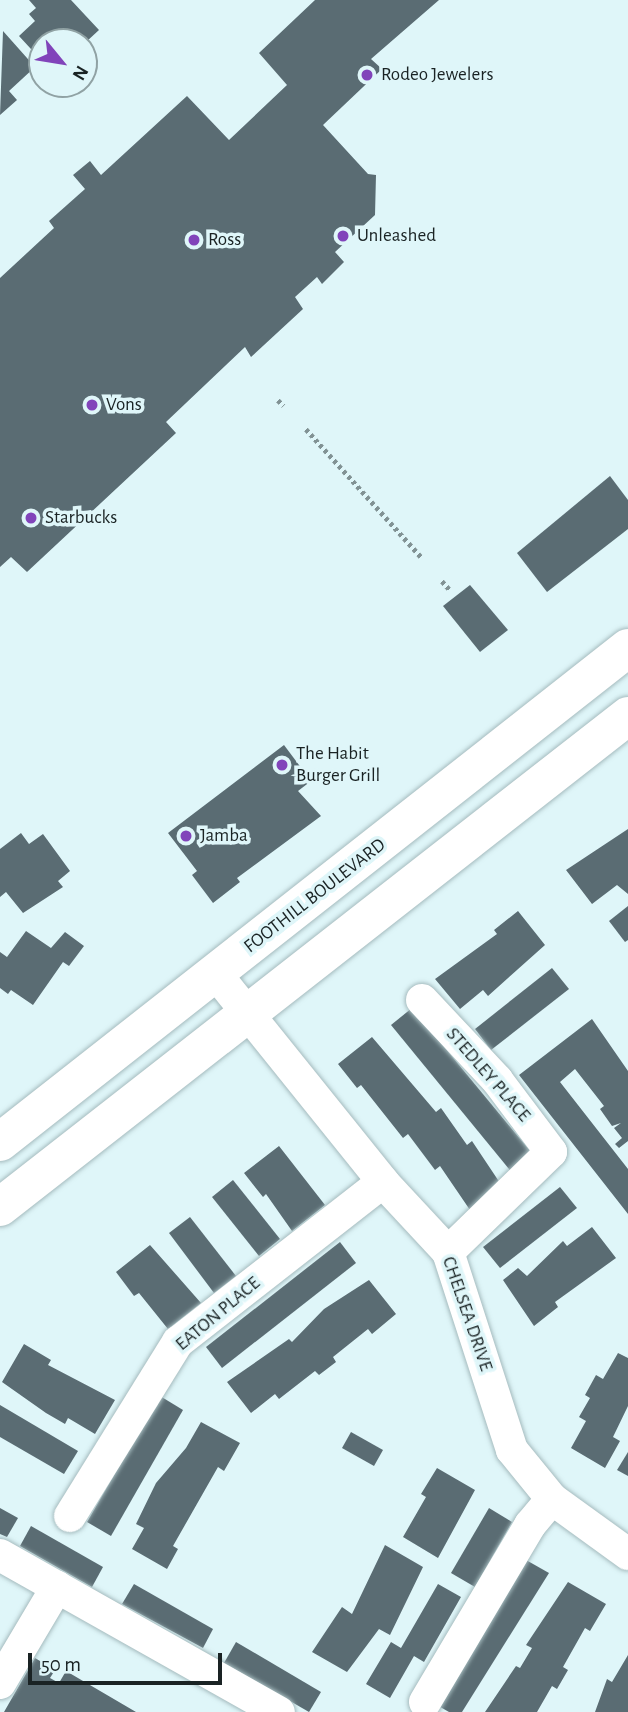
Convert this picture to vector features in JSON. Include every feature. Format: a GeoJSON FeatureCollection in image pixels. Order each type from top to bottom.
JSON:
{"type":"FeatureCollection","features":[{"type":"Feature","properties":{"kind":"main road","name":"FOOTHILL BOULEVARD"},"geometry":{"type":"LineString","coordinates":[[0,1142],[628,648]]}},
{"type":"Feature","properties":{"kind":"main road"},"geometry":{"type":"LineString","coordinates":[[0,1207],[628,716]]}},
{"type":"Feature","properties":{"kind":"street","name":"CHELSEA DRIVE"},"geometry":{"type":"LineString","coordinates":[[216,974],[383,1182],[447,1252],[512,1450],[552,1499],[626,1550]]}},
{"type":"Feature","properties":{"kind":"street","name":"STEDLEY PLACE"},"geometry":{"type":"LineString","coordinates":[[422,1000],[497,1080],[551,1152],[447,1252]]}},
{"type":"Feature","properties":{"kind":"street","name":"EATON PLACE"},"geometry":{"type":"LineString","coordinates":[[70,1516],[178,1342],[383,1182]]}},
{"type":"Feature","properties":{"kind":"street"},"geometry":{"type":"LineString","coordinates":[[425,1702],[530,1525],[552,1499]]}},
{"type":"Feature","properties":{"kind":"street"},"geometry":{"type":"LineString","coordinates":[[0,1555],[57,1587],[242,1703],[279,1712]]}},
{"type":"Feature","properties":{"kind":"street"},"geometry":{"type":"LineString","coordinates":[[0,1683],[57,1587]]}},
{"type":"Feature","properties":{"kind":"path"},"geometry":{"type":"LineString","coordinates":[[278,400],[284,406]]}},
{"type":"Feature","properties":{"kind":"path"},"geometry":{"type":"LineString","coordinates":[[306,429],[422,558]]}},
{"type":"Feature","properties":{"kind":"path"},"geometry":{"type":"LineString","coordinates":[[443,581],[450,590]]}},
{"type":"Feature","properties":{"kind":"building"},"geometry":{"type":"Polygon","coordinates":[[[29,0],[71,0],[97,28],[28,28],[28,46],[19,36],[35,21],[29,14],[36,8],[29,0]]]}},
{"type":"Feature","properties":{"kind":"building"},"geometry":{"type":"Polygon","coordinates":[[[315,0],[439,0],[371,59],[382,69],[323,125],[368,174],[376,175],[375,215],[335,252],[344,262],[322,284],[317,277],[295,297],[303,309],[251,357],[245,347],[166,422],[176,433],[27,572],[11,557],[0,567],[0,278],[54,228],[49,221],[85,189],[73,175],[90,161],[101,175],[187,96],[229,140],[287,85],[259,53],[315,0]]]}},
{"type":"Feature","properties":{"kind":"building"},"geometry":{"type":"Polygon","coordinates":[[[3,31],[28,59],[28,73],[9,91],[17,100],[0,115],[3,31]]]}},
{"type":"Feature","properties":{"kind":"building"},"geometry":{"type":"Polygon","coordinates":[[[610,476],[628,500],[628,529],[547,592],[517,553],[610,476]]]}},
{"type":"Feature","properties":{"kind":"building"},"geometry":{"type":"Polygon","coordinates":[[[470,585],[508,630],[480,652],[443,606],[470,585]]]}},
{"type":"Feature","properties":{"kind":"building"},"geometry":{"type":"Polygon","coordinates":[[[284,745],[311,781],[298,791],[321,816],[237,878],[240,882],[213,903],[192,875],[197,871],[168,833],[284,745]]]}},
{"type":"Feature","properties":{"kind":"building"},"geometry":{"type":"Polygon","coordinates":[[[628,829],[628,894],[617,885],[592,904],[566,870],[628,829]]]}},
{"type":"Feature","properties":{"kind":"building"},"geometry":{"type":"Polygon","coordinates":[[[21,833],[29,844],[43,834],[70,871],[58,881],[63,887],[23,913],[6,892],[0,897],[0,849],[21,833]]]}},
{"type":"Feature","properties":{"kind":"building"},"geometry":{"type":"Polygon","coordinates":[[[628,906],[628,940],[625,942],[609,921],[628,906]]]}},
{"type":"Feature","properties":{"kind":"building"},"geometry":{"type":"Polygon","coordinates":[[[518,911],[545,945],[488,996],[483,990],[460,1009],[435,979],[497,934],[494,930],[518,911]]]}},
{"type":"Feature","properties":{"kind":"building"},"geometry":{"type":"Polygon","coordinates":[[[26,931],[51,948],[65,932],[84,946],[69,966],[63,962],[33,1005],[11,990],[8,994],[0,988],[0,952],[7,957],[26,931]]]}},
{"type":"Feature","properties":{"kind":"building"},"geometry":{"type":"Polygon","coordinates":[[[552,968],[569,989],[491,1050],[475,1029],[552,968]]]}},
{"type":"Feature","properties":{"kind":"building"},"geometry":{"type":"Polygon","coordinates":[[[412,1008],[535,1157],[513,1174],[391,1025],[412,1008]]]}},
{"type":"Feature","properties":{"kind":"building"},"geometry":{"type":"Polygon","coordinates":[[[592,1019],[628,1071],[628,1141],[619,1148],[615,1144],[622,1138],[614,1128],[621,1123],[612,1126],[600,1109],[604,1106],[575,1069],[560,1082],[628,1169],[628,1214],[519,1075],[592,1019]]]}},
{"type":"Feature","properties":{"kind":"building"},"geometry":{"type":"Polygon","coordinates":[[[372,1037],[436,1112],[441,1108],[467,1145],[472,1141],[502,1186],[470,1210],[440,1166],[435,1170],[408,1134],[403,1138],[361,1085],[357,1088],[338,1064],[372,1037]]]}},
{"type":"Feature","properties":{"kind":"building"},"geometry":{"type":"Polygon","coordinates":[[[279,1146],[325,1205],[292,1231],[266,1194],[263,1197],[244,1173],[279,1146]]]}},
{"type":"Feature","properties":{"kind":"building"},"geometry":{"type":"Polygon","coordinates":[[[233,1180],[280,1239],[259,1256],[212,1197],[233,1180]]]}},
{"type":"Feature","properties":{"kind":"building"},"geometry":{"type":"Polygon","coordinates":[[[560,1187],[577,1208],[500,1268],[483,1247],[560,1187]]]}},
{"type":"Feature","properties":{"kind":"building"},"geometry":{"type":"Polygon","coordinates":[[[190,1217],[236,1276],[214,1293],[169,1233],[190,1217]]]}},
{"type":"Feature","properties":{"kind":"building"},"geometry":{"type":"Polygon","coordinates":[[[592,1227],[616,1258],[555,1302],[558,1307],[534,1326],[503,1280],[518,1268],[527,1276],[563,1241],[567,1246],[592,1227]]]}},
{"type":"Feature","properties":{"kind":"building"},"geometry":{"type":"Polygon","coordinates":[[[340,1242],[356,1263],[222,1368],[206,1347],[340,1242]]]}},
{"type":"Feature","properties":{"kind":"building"},"geometry":{"type":"Polygon","coordinates":[[[150,1245],[201,1303],[168,1329],[139,1293],[134,1296],[116,1272],[150,1245]]]}},
{"type":"Feature","properties":{"kind":"building"},"geometry":{"type":"Polygon","coordinates":[[[369,1280],[396,1314],[372,1334],[368,1329],[333,1357],[336,1362],[319,1375],[315,1371],[279,1399],[275,1394],[251,1413],[227,1382],[289,1339],[292,1342],[324,1309],[369,1280]]]}},
{"type":"Feature","properties":{"kind":"building"},"geometry":{"type":"Polygon","coordinates":[[[24,1344],[51,1360],[48,1365],[115,1400],[95,1434],[68,1418],[65,1424],[2,1382],[24,1344]]]}},
{"type":"Feature","properties":{"kind":"building"},"geometry":{"type":"Polygon","coordinates":[[[618,1353],[628,1358],[628,1406],[613,1437],[620,1441],[605,1468],[571,1448],[586,1421],[579,1417],[590,1398],[585,1395],[596,1375],[603,1379],[618,1353]]]}},
{"type":"Feature","properties":{"kind":"building"},"geometry":{"type":"Polygon","coordinates":[[[160,1396],[183,1410],[111,1536],[87,1522],[160,1396]]]}},
{"type":"Feature","properties":{"kind":"building"},"geometry":{"type":"Polygon","coordinates":[[[0,1405],[78,1451],[64,1474],[0,1437],[0,1405]]]}},
{"type":"Feature","properties":{"kind":"building"},"geometry":{"type":"Polygon","coordinates":[[[201,1422],[240,1443],[224,1471],[218,1467],[173,1546],[178,1549],[167,1569],[132,1549],[144,1528],[136,1524],[156,1483],[186,1448],[201,1422]]]}},
{"type":"Feature","properties":{"kind":"building"},"geometry":{"type":"Polygon","coordinates":[[[351,1432],[383,1450],[374,1466],[342,1448],[351,1432]]]}},
{"type":"Feature","properties":{"kind":"building"},"geometry":{"type":"Polygon","coordinates":[[[628,1452],[628,1476],[617,1470],[628,1452]]]}},
{"type":"Feature","properties":{"kind":"building"},"geometry":{"type":"Polygon","coordinates":[[[437,1468],[475,1490],[438,1558],[403,1537],[426,1497],[421,1494],[437,1468]]]}},
{"type":"Feature","properties":{"kind":"building"},"geometry":{"type":"Polygon","coordinates":[[[0,1508],[18,1518],[7,1537],[0,1534],[0,1508]]]}},
{"type":"Feature","properties":{"kind":"building"},"geometry":{"type":"Polygon","coordinates":[[[489,1508],[512,1522],[475,1587],[451,1573],[489,1508]]]}},
{"type":"Feature","properties":{"kind":"building"},"geometry":{"type":"Polygon","coordinates":[[[31,1526],[103,1567],[92,1587],[20,1546],[31,1526]]]}},
{"type":"Feature","properties":{"kind":"building"},"geometry":{"type":"Polygon","coordinates":[[[385,1545],[423,1567],[390,1635],[379,1629],[347,1672],[312,1652],[342,1607],[352,1614],[385,1545]]]}},
{"type":"Feature","properties":{"kind":"building"},"geometry":{"type":"Polygon","coordinates":[[[526,1560],[549,1573],[462,1712],[449,1712],[435,1704],[526,1560]]]}},
{"type":"Feature","properties":{"kind":"building"},"geometry":{"type":"Polygon","coordinates":[[[568,1582],[606,1604],[590,1631],[585,1628],[563,1667],[568,1670],[557,1689],[552,1686],[537,1712],[485,1712],[516,1666],[520,1668],[532,1648],[526,1645],[568,1582]]]}},
{"type":"Feature","properties":{"kind":"building"},"geometry":{"type":"Polygon","coordinates":[[[134,1584],[213,1629],[203,1648],[122,1604],[134,1584]]]}},
{"type":"Feature","properties":{"kind":"building"},"geometry":{"type":"Polygon","coordinates":[[[438,1584],[461,1597],[424,1662],[414,1656],[390,1698],[366,1684],[391,1642],[401,1648],[438,1584]]]}},
{"type":"Feature","properties":{"kind":"building"},"geometry":{"type":"Polygon","coordinates":[[[236,1642],[321,1692],[309,1712],[224,1663],[236,1642]]]}},
{"type":"Feature","properties":{"kind":"building"},"geometry":{"type":"Polygon","coordinates":[[[628,1655],[628,1712],[595,1712],[607,1679],[612,1682],[628,1655]]]}},
{"type":"Feature","properties":{"kind":"building"},"geometry":{"type":"Polygon","coordinates":[[[35,1658],[55,1670],[50,1678],[59,1683],[66,1671],[136,1712],[4,1712],[35,1658]]]}},
{"type":"Feature","properties":{"kind":"place","name":"Rodeo Jewelers"},"geometry":{"type":"Point","coordinates":[367,75]}},
{"type":"Feature","properties":{"kind":"place","name":"Unleashed"},"geometry":{"type":"Point","coordinates":[343,236]}},
{"type":"Feature","properties":{"kind":"place","name":"Ross"},"geometry":{"type":"Point","coordinates":[194,240]}},
{"type":"Feature","properties":{"kind":"place","name":"Vons"},"geometry":{"type":"Point","coordinates":[92,405]}},
{"type":"Feature","properties":{"kind":"place","name":"Starbucks"},"geometry":{"type":"Point","coordinates":[31,518]}},
{"type":"Feature","properties":{"kind":"place","name":"The Habit Burger Grill"},"geometry":{"type":"Point","coordinates":[282,765]}},
{"type":"Feature","properties":{"kind":"place","name":"Jamba"},"geometry":{"type":"Point","coordinates":[186,836]}}]}
